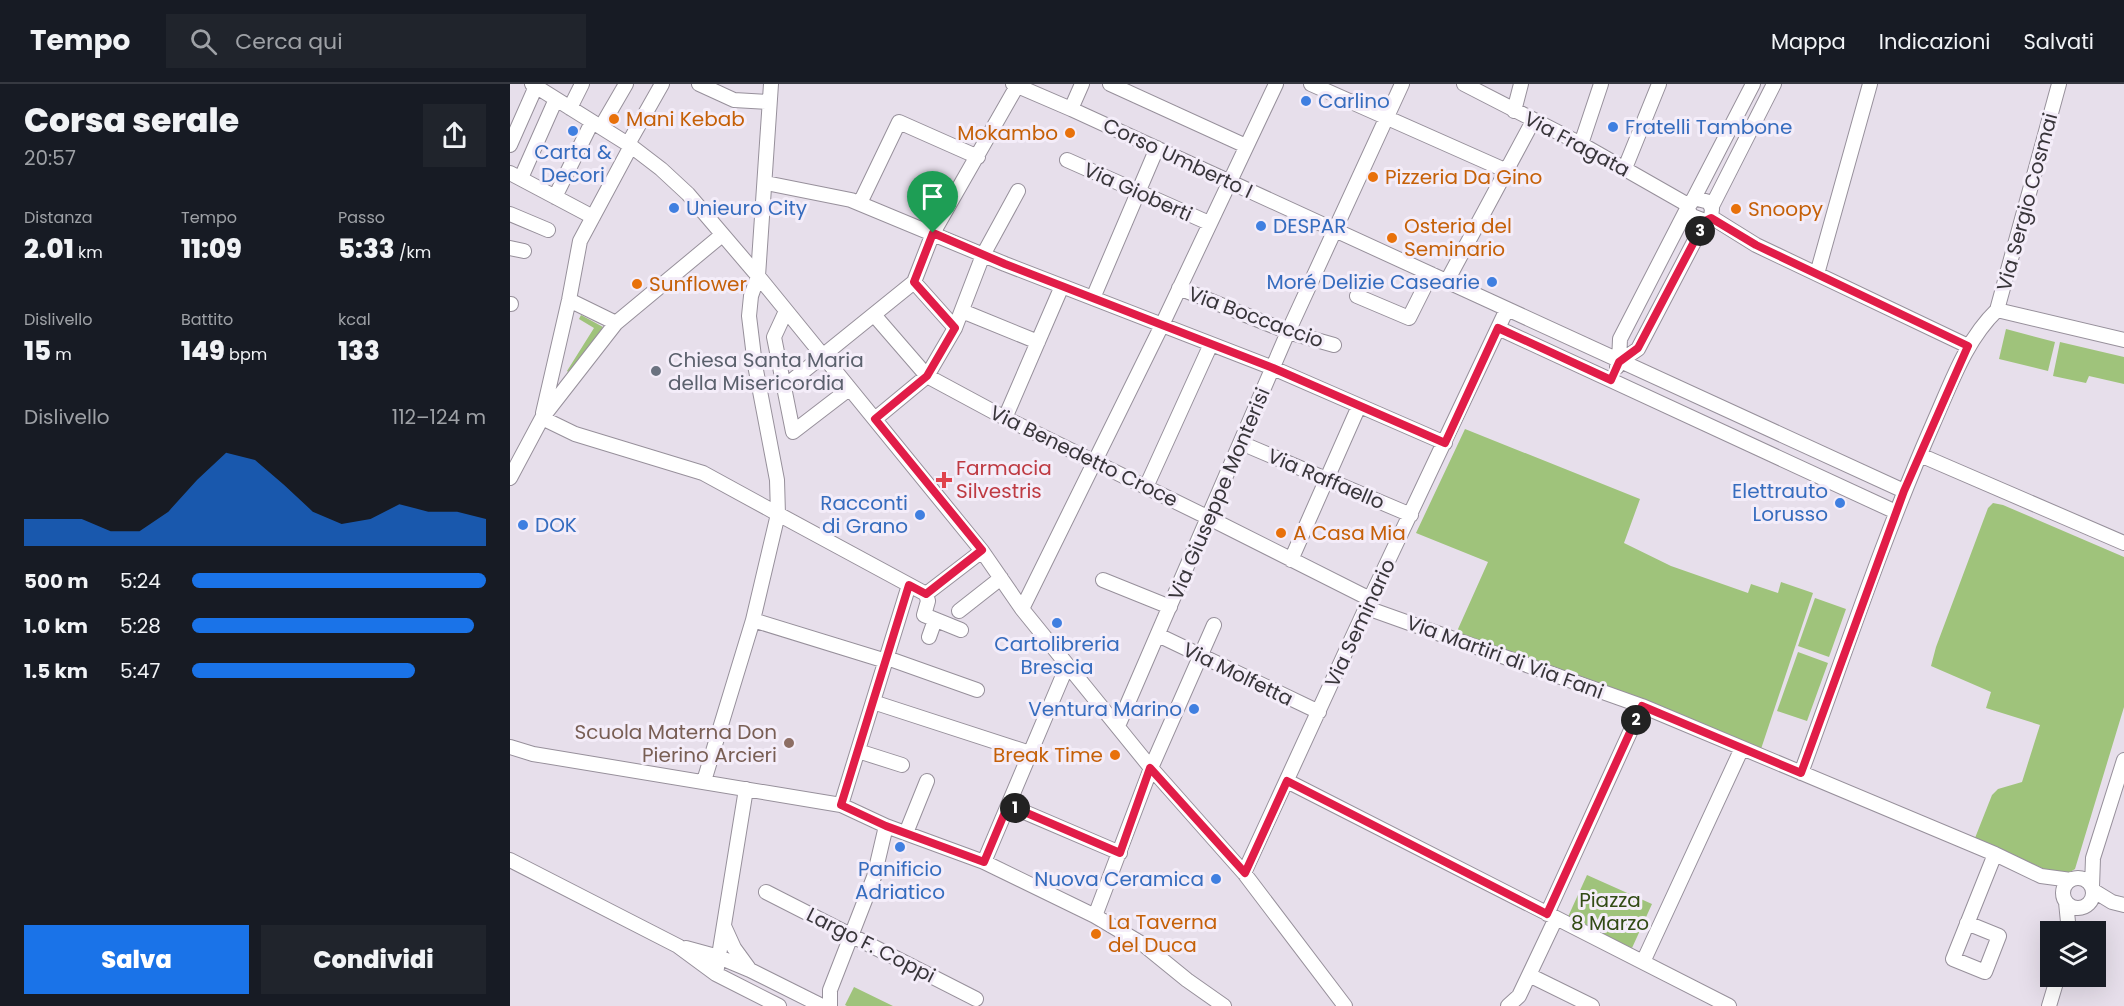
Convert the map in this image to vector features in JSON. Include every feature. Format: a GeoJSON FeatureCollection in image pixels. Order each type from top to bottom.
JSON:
{"type":"FeatureCollection","features":[{"type":"Feature","properties":{"kind":"street"},"geometry":{"type":"LineString","coordinates":[[570,108],[582,84]]}},
{"type":"Feature","properties":{"kind":"street"},"geometry":{"type":"LineString","coordinates":[[555,196],[597,124],[626,84]]}},
{"type":"Feature","properties":{"kind":"street"},"geometry":{"type":"LineString","coordinates":[[542,418],[580,241],[662,84]]}},
{"type":"Feature","properties":{"kind":"street"},"geometry":{"type":"LineString","coordinates":[[699,84],[734,100],[769,102]]}},
{"type":"Feature","properties":{"kind":"street"},"geometry":{"type":"LineString","coordinates":[[704,781],[753,620],[778,514],[777,480],[755,365],[749,316],[751,296],[758,276],[771,84]]}},
{"type":"Feature","properties":{"kind":"street"},"geometry":{"type":"LineString","coordinates":[[1071,109],[1082,84]]}},
{"type":"Feature","properties":{"kind":"street"},"geometry":{"type":"LineString","coordinates":[[1110,84],[1246,146]]}},
{"type":"Feature","properties":{"kind":"street"},"geometry":{"type":"LineString","coordinates":[[1022,609],[1276,84]]}},
{"type":"Feature","properties":{"kind":"street"},"geometry":{"type":"LineString","coordinates":[[1311,84],[1507,171]]}},
{"type":"Feature","properties":{"kind":"street","name":"Via Giuseppe Monterisi"},"geometry":{"type":"LineString","coordinates":[[1118,726],[1288,332],[1402,84]]}},
{"type":"Feature","properties":{"kind":"street","name":"Via Fragata"},"geometry":{"type":"LineString","coordinates":[[1464,84],[1581,144],[1690,204]]}},
{"type":"Feature","properties":{"kind":"street"},"geometry":{"type":"LineString","coordinates":[[1514,111],[1521,84]]}},
{"type":"Feature","properties":{"kind":"street"},"geometry":{"type":"LineString","coordinates":[[1581,144],[1600,84]]}},
{"type":"Feature","properties":{"kind":"street"},"geometry":{"type":"LineString","coordinates":[[1625,168],[1659,84]]}},
{"type":"Feature","properties":{"kind":"street"},"geometry":{"type":"LineString","coordinates":[[1611,380],[1619,362],[1620,339],[1753,84]]}},
{"type":"Feature","properties":{"kind":"street"},"geometry":{"type":"LineString","coordinates":[[1619,362],[1638,348],[1709,215],[1774,84]]}},
{"type":"Feature","properties":{"kind":"street"},"geometry":{"type":"LineString","coordinates":[[1817,274],[1870,84]]}},
{"type":"Feature","properties":{"kind":"street","name":"Via Sergio Cosmai"},"geometry":{"type":"LineString","coordinates":[[1801,773],[1904,491],[1968,346],[1986,320],[1997,310],[2059,84]]}},
{"type":"Feature","properties":{"kind":"street"},"geometry":{"type":"LineString","coordinates":[[510,146],[535,85],[630,145],[688,194],[982,550],[1022,609],[1150,768],[1245,873],[1345,1006]]}},
{"type":"Feature","properties":{"kind":"street"},"geometry":{"type":"LineString","coordinates":[[784,387],[875,316],[914,282],[933,233],[978,157],[1015,85]]}},
{"type":"Feature","properties":{"kind":"street","name":"Corso Umberto I"},"geometry":{"type":"LineString","coordinates":[[1015,85],[1904,491]]}},
{"type":"Feature","properties":{"kind":"street"},"geometry":{"type":"LineString","coordinates":[[556,99],[515,176],[593,217]]}},
{"type":"Feature","properties":{"kind":"street"},"geometry":{"type":"LineString","coordinates":[[1742,107],[1757,115]]}},
{"type":"Feature","properties":{"kind":"street"},"geometry":{"type":"LineString","coordinates":[[1447,281],[1533,121]]}},
{"type":"Feature","properties":{"kind":"street"},"geometry":{"type":"LineString","coordinates":[[860,203],[899,122],[978,157]]}},
{"type":"Feature","properties":{"kind":"street"},"geometry":{"type":"LineString","coordinates":[[1093,298],[1157,148]]}},
{"type":"Feature","properties":{"kind":"street","name":"Via Gioberti"},"geometry":{"type":"LineString","coordinates":[[1067,160],[1209,223]]}},
{"type":"Feature","properties":{"kind":"street"},"geometry":{"type":"LineString","coordinates":[[766,183],[860,203],[983,255],[1273,368],[1445,443]]}},
{"type":"Feature","properties":{"kind":"street"},"geometry":{"type":"LineString","coordinates":[[875,419],[927,376],[955,328],[983,255],[1018,191]]}},
{"type":"Feature","properties":{"kind":"street"},"geometry":{"type":"LineString","coordinates":[[1690,204],[1705,200],[1709,215]]}},
{"type":"Feature","properties":{"kind":"street"},"geometry":{"type":"LineString","coordinates":[[1690,204],[1692,216],[1709,215],[1756,245],[1968,346]]}},
{"type":"Feature","properties":{"kind":"street"},"geometry":{"type":"LineString","coordinates":[[510,214],[548,230]]}},
{"type":"Feature","properties":{"kind":"street"},"geometry":{"type":"LineString","coordinates":[[510,478],[542,418],[621,319],[722,235]]}},
{"type":"Feature","properties":{"kind":"street"},"geometry":{"type":"LineString","coordinates":[[1357,296],[1409,318],[1431,274]]}},
{"type":"Feature","properties":{"kind":"street"},"geometry":{"type":"LineString","coordinates":[[914,282],[955,328]]}},
{"type":"Feature","properties":{"kind":"street"},"geometry":{"type":"LineString","coordinates":[[1005,418],[1062,286]]}},
{"type":"Feature","properties":{"kind":"street","name":"Via Boccaccio"},"geometry":{"type":"LineString","coordinates":[[1179,288],[1288,332],[1334,345]]}},
{"type":"Feature","properties":{"kind":"street"},"geometry":{"type":"LineString","coordinates":[[569,300],[621,319]]}},
{"type":"Feature","properties":{"kind":"street","name":"Via Seminario"},"geometry":{"type":"LineString","coordinates":[[1245,873],[1507,309]]}},
{"type":"Feature","properties":{"kind":"street"},"geometry":{"type":"LineString","coordinates":[[1997,310],[2124,340]]}},
{"type":"Feature","properties":{"kind":"street"},"geometry":{"type":"LineString","coordinates":[[786,311],[774,337],[793,432],[849,389]]}},
{"type":"Feature","properties":{"kind":"street"},"geometry":{"type":"LineString","coordinates":[[962,311],[1038,342]]}},
{"type":"Feature","properties":{"kind":"street"},"geometry":{"type":"LineString","coordinates":[[875,316],[927,376]]}},
{"type":"Feature","properties":{"kind":"street"},"geometry":{"type":"LineString","coordinates":[[1498,328],[1896,512]]}},
{"type":"Feature","properties":{"kind":"street"},"geometry":{"type":"LineString","coordinates":[[1146,486],[1211,345]]}},
{"type":"Feature","properties":{"kind":"street","name":"Via Benedetto Croce"},"geometry":{"type":"LineString","coordinates":[[927,376],[1005,418],[1291,560],[1368,604]]}},
{"type":"Feature","properties":{"kind":"street"},"geometry":{"type":"LineString","coordinates":[[1291,560],[1359,406]]}},
{"type":"Feature","properties":{"kind":"street"},"geometry":{"type":"LineString","coordinates":[[542,418],[575,434],[703,473],[926,594],[928,601],[924,615],[961,630]]}},
{"type":"Feature","properties":{"kind":"street"},"geometry":{"type":"LineString","coordinates":[[1750,444],[1758,425]]}},
{"type":"Feature","properties":{"kind":"street","name":"Via Raffaello"},"geometry":{"type":"LineString","coordinates":[[1241,442],[1411,515]]}},
{"type":"Feature","properties":{"kind":"street"},"geometry":{"type":"LineString","coordinates":[[1920,455],[2124,543]]}},
{"type":"Feature","properties":{"kind":"street"},"geometry":{"type":"LineString","coordinates":[[926,594],[982,550]]}},
{"type":"Feature","properties":{"kind":"street"},"geometry":{"type":"LineString","coordinates":[[959,610],[1000,578]]}},
{"type":"Feature","properties":{"kind":"street"},"geometry":{"type":"LineString","coordinates":[[1103,580],[1170,607]]}},
{"type":"Feature","properties":{"kind":"street"},"geometry":{"type":"LineString","coordinates":[[841,805],[909,585]]}},
{"type":"Feature","properties":{"kind":"street","name":"Via Martiri di Via Fani"},"geometry":{"type":"LineString","coordinates":[[1368,604],[1642,706],[1995,854],[2041,876],[2073,880]]}},
{"type":"Feature","properties":{"kind":"street"},"geometry":{"type":"LineString","coordinates":[[753,620],[977,690]]}},
{"type":"Feature","properties":{"kind":"street"},"geometry":{"type":"LineString","coordinates":[[929,637],[935,620]]}},
{"type":"Feature","properties":{"kind":"street"},"geometry":{"type":"LineString","coordinates":[[1095,916],[1150,768],[1214,625]]}},
{"type":"Feature","properties":{"kind":"street","name":"Via Molfetta"},"geometry":{"type":"LineString","coordinates":[[1158,635],[1319,712]]}},
{"type":"Feature","properties":{"kind":"street"},"geometry":{"type":"LineString","coordinates":[[984,862],[1067,666]]}},
{"type":"Feature","properties":{"kind":"street"},"geometry":{"type":"LineString","coordinates":[[873,702],[1030,753]]}},
{"type":"Feature","properties":{"kind":"street"},"geometry":{"type":"LineString","coordinates":[[1508,1006],[1519,996],[1529,975],[1642,706]]}},
{"type":"Feature","properties":{"kind":"street"},"geometry":{"type":"LineString","coordinates":[[510,747],[533,754],[841,805],[886,826],[984,862],[1095,916],[1144,945],[1224,1006]]}},
{"type":"Feature","properties":{"kind":"street"},"geometry":{"type":"LineString","coordinates":[[1643,962],[1742,748]]}},
{"type":"Feature","properties":{"kind":"street"},"geometry":{"type":"LineString","coordinates":[[858,751],[902,765]]}},
{"type":"Feature","properties":{"kind":"street"},"geometry":{"type":"LineString","coordinates":[[2077,921],[2093,897],[2092,858],[2124,760]]}},
{"type":"Feature","properties":{"kind":"street"},"geometry":{"type":"LineString","coordinates":[[906,833],[927,781]]}},
{"type":"Feature","properties":{"kind":"street"},"geometry":{"type":"LineString","coordinates":[[1287,781],[1729,1006]]}},
{"type":"Feature","properties":{"kind":"street"},"geometry":{"type":"LineString","coordinates":[[716,974],[746,789]]}},
{"type":"Feature","properties":{"kind":"street"},"geometry":{"type":"LineString","coordinates":[[1008,805],[1120,853]]}},
{"type":"Feature","properties":{"kind":"street"},"geometry":{"type":"LineString","coordinates":[[830,1006],[830,990],[874,878],[886,826]]}},
{"type":"Feature","properties":{"kind":"street"},"geometry":{"type":"LineString","coordinates":[[1967,923],[1995,854]]}},
{"type":"Feature","properties":{"kind":"street"},"geometry":{"type":"LineString","coordinates":[[2068,921],[2064,888],[2092,858]]}},
{"type":"Feature","properties":{"kind":"street"},"geometry":{"type":"LineString","coordinates":[[510,860],[678,946],[716,974],[779,1006]]}},
{"type":"Feature","properties":{"kind":"street","name":"Via Martiri di Via Fani"},"geometry":{"type":"LineString","coordinates":[[2041,876],[2065,900]]}},
{"type":"Feature","properties":{"kind":"street"},"geometry":{"type":"LineString","coordinates":[[2073,880],[2085,880],[2093,889],[2118,904]]}},
{"type":"Feature","properties":{"kind":"street","name":"Largo F. Coppi"},"geometry":{"type":"LineString","coordinates":[[766,892],[976,999]]}},
{"type":"Feature","properties":{"kind":"street"},"geometry":{"type":"LineString","coordinates":[[2065,900],[2074,908],[2118,904]]}},
{"type":"Feature","properties":{"kind":"street"},"geometry":{"type":"LineString","coordinates":[[724,926],[734,948],[750,970]]}},
{"type":"Feature","properties":{"kind":"street"},"geometry":{"type":"LineString","coordinates":[[678,946],[718,957],[750,970],[822,1006]]}},
{"type":"Feature","properties":{"kind":"street"},"geometry":{"type":"LineString","coordinates":[[1529,975],[1592,1006]]}},
{"type":"Feature","properties":{"kind":"street"},"geometry":{"type":"LineString","coordinates":[[2049,1006],[2055,987]]}},
{"type":"Feature","properties":{"kind":"green space"},"geometry":{"type":"Polygon","coordinates":[[[581,315],[603,327],[571,374],[567,371],[594,328],[579,319],[581,315]]]}},
{"type":"Feature","properties":{"kind":"green space"},"geometry":{"type":"Polygon","coordinates":[[[2006,329],[2055,342],[2048,371],[1999,359],[2006,329]]]}},
{"type":"Feature","properties":{"kind":"green space"},"geometry":{"type":"Polygon","coordinates":[[[2060,342],[2124,357],[2124,384],[2089,376],[2086,383],[2053,376],[2060,342]]]}},
{"type":"Feature","properties":{"kind":"green space"},"geometry":{"type":"Polygon","coordinates":[[[1465,429],[1640,499],[1624,543],[1671,566],[1748,593],[1751,584],[1778,593],[1781,582],[1813,593],[1759,755],[1454,638],[1488,562],[1416,533],[1465,429]]]}},
{"type":"Feature","properties":{"kind":"green space"},"geometry":{"type":"Polygon","coordinates":[[[1993,503],[2003,505],[2124,557],[2124,707],[2075,869],[2062,877],[1975,838],[1992,795],[1998,789],[2022,782],[2040,725],[1986,708],[1991,692],[1931,666],[1988,508],[1993,503]]]}},
{"type":"Feature","properties":{"kind":"green space"},"geometry":{"type":"Polygon","coordinates":[[[1815,598],[1846,609],[1829,657],[1798,646],[1815,598]]]}},
{"type":"Feature","properties":{"kind":"green space"},"geometry":{"type":"Polygon","coordinates":[[[1798,652],[1828,663],[1807,721],[1777,711],[1798,652]]]}},
{"type":"Feature","properties":{"kind":"green space","name":"Piazza 8 Marzo"},"geometry":{"type":"Polygon","coordinates":[[[1587,875],[1652,904],[1632,948],[1567,919],[1587,875]]]}},
{"type":"Feature","properties":{"kind":"green space"},"geometry":{"type":"Polygon","coordinates":[[[854,987],[893,1006],[847,1006],[845,1005],[854,987]]]}},
{"type":"Feature","properties":{"kind":"place","name":"Carlino"},"geometry":{"type":"Point","coordinates":[1306,101]}},
{"type":"Feature","properties":{"kind":"place","name":"Mani Kebab"},"geometry":{"type":"Point","coordinates":[614,119]}},
{"type":"Feature","properties":{"kind":"place","name":"Fratelli Tambone"},"geometry":{"type":"Point","coordinates":[1613,127]}},
{"type":"Feature","properties":{"kind":"place","name":"Carta & Decori"},"geometry":{"type":"Point","coordinates":[573,131]}},
{"type":"Feature","properties":{"kind":"place","name":"Mokambo"},"geometry":{"type":"Point","coordinates":[1070,133]}},
{"type":"Feature","properties":{"kind":"place","name":"Pizzeria Da Gino"},"geometry":{"type":"Point","coordinates":[1373,177]}},
{"type":"Feature","properties":{"kind":"place","name":"Unieuro City"},"geometry":{"type":"Point","coordinates":[674,208]}},
{"type":"Feature","properties":{"kind":"place","name":"Snoopy"},"geometry":{"type":"Point","coordinates":[1736,209]}},
{"type":"Feature","properties":{"kind":"place","name":"DESPAR"},"geometry":{"type":"Point","coordinates":[1261,226]}},
{"type":"Feature","properties":{"kind":"place","name":"Osteria del Seminario"},"geometry":{"type":"Point","coordinates":[1392,238]}},
{"type":"Feature","properties":{"kind":"place","name":"Moré Delizie Casearie"},"geometry":{"type":"Point","coordinates":[1492,282]}},
{"type":"Feature","properties":{"kind":"place","name":"Sunflower"},"geometry":{"type":"Point","coordinates":[637,284]}},
{"type":"Feature","properties":{"kind":"place","name":"Chiesa Santa Maria della Misericordia"},"geometry":{"type":"Point","coordinates":[656,371]}},
{"type":"Feature","properties":{"kind":"place","name":"Farmacia Silvestris"},"geometry":{"type":"Point","coordinates":[944,480]}},
{"type":"Feature","properties":{"kind":"place","name":"Elettrauto Lorusso"},"geometry":{"type":"Point","coordinates":[1840,503]}},
{"type":"Feature","properties":{"kind":"place","name":"Racconti di Grano"},"geometry":{"type":"Point","coordinates":[920,515]}},
{"type":"Feature","properties":{"kind":"place","name":"DOK"},"geometry":{"type":"Point","coordinates":[523,525]}},
{"type":"Feature","properties":{"kind":"place","name":"A Casa Mia"},"geometry":{"type":"Point","coordinates":[1281,533]}},
{"type":"Feature","properties":{"kind":"place","name":"Cartolibreria Brescia"},"geometry":{"type":"Point","coordinates":[1057,623]}},
{"type":"Feature","properties":{"kind":"place","name":"Ventura Marino"},"geometry":{"type":"Point","coordinates":[1194,709]}},
{"type":"Feature","properties":{"kind":"place","name":"Scuola Materna Don Pierino Arcieri"},"geometry":{"type":"Point","coordinates":[789,743]}},
{"type":"Feature","properties":{"kind":"place","name":"Break Time"},"geometry":{"type":"Point","coordinates":[1115,755]}},
{"type":"Feature","properties":{"kind":"place","name":"Panificio Adriatico"},"geometry":{"type":"Point","coordinates":[900,847]}},
{"type":"Feature","properties":{"kind":"place","name":"Nuova Ceramica"},"geometry":{"type":"Point","coordinates":[1216,879]}},
{"type":"Feature","properties":{"kind":"place","name":"La Taverna del Duca"},"geometry":{"type":"Point","coordinates":[1096,934]}},
{"type":"Feature","properties":{"kind":"route"},"geometry":{"type":"LineString","coordinates":[[1711,218],[1756,245],[1968,346],[1904,491],[1801,773],[1642,706],[1547,914],[1287,781],[1245,873],[1150,768],[1120,853],[1008,805],[984,862],[886,826],[841,805],[909,585],[926,594],[982,550],[875,419],[927,376],[955,328],[914,282],[933,233],[1005,264],[1273,368],[1445,443],[1498,328],[1611,380],[1619,362],[1638,348],[1705,221],[1711,218]]}}]}
